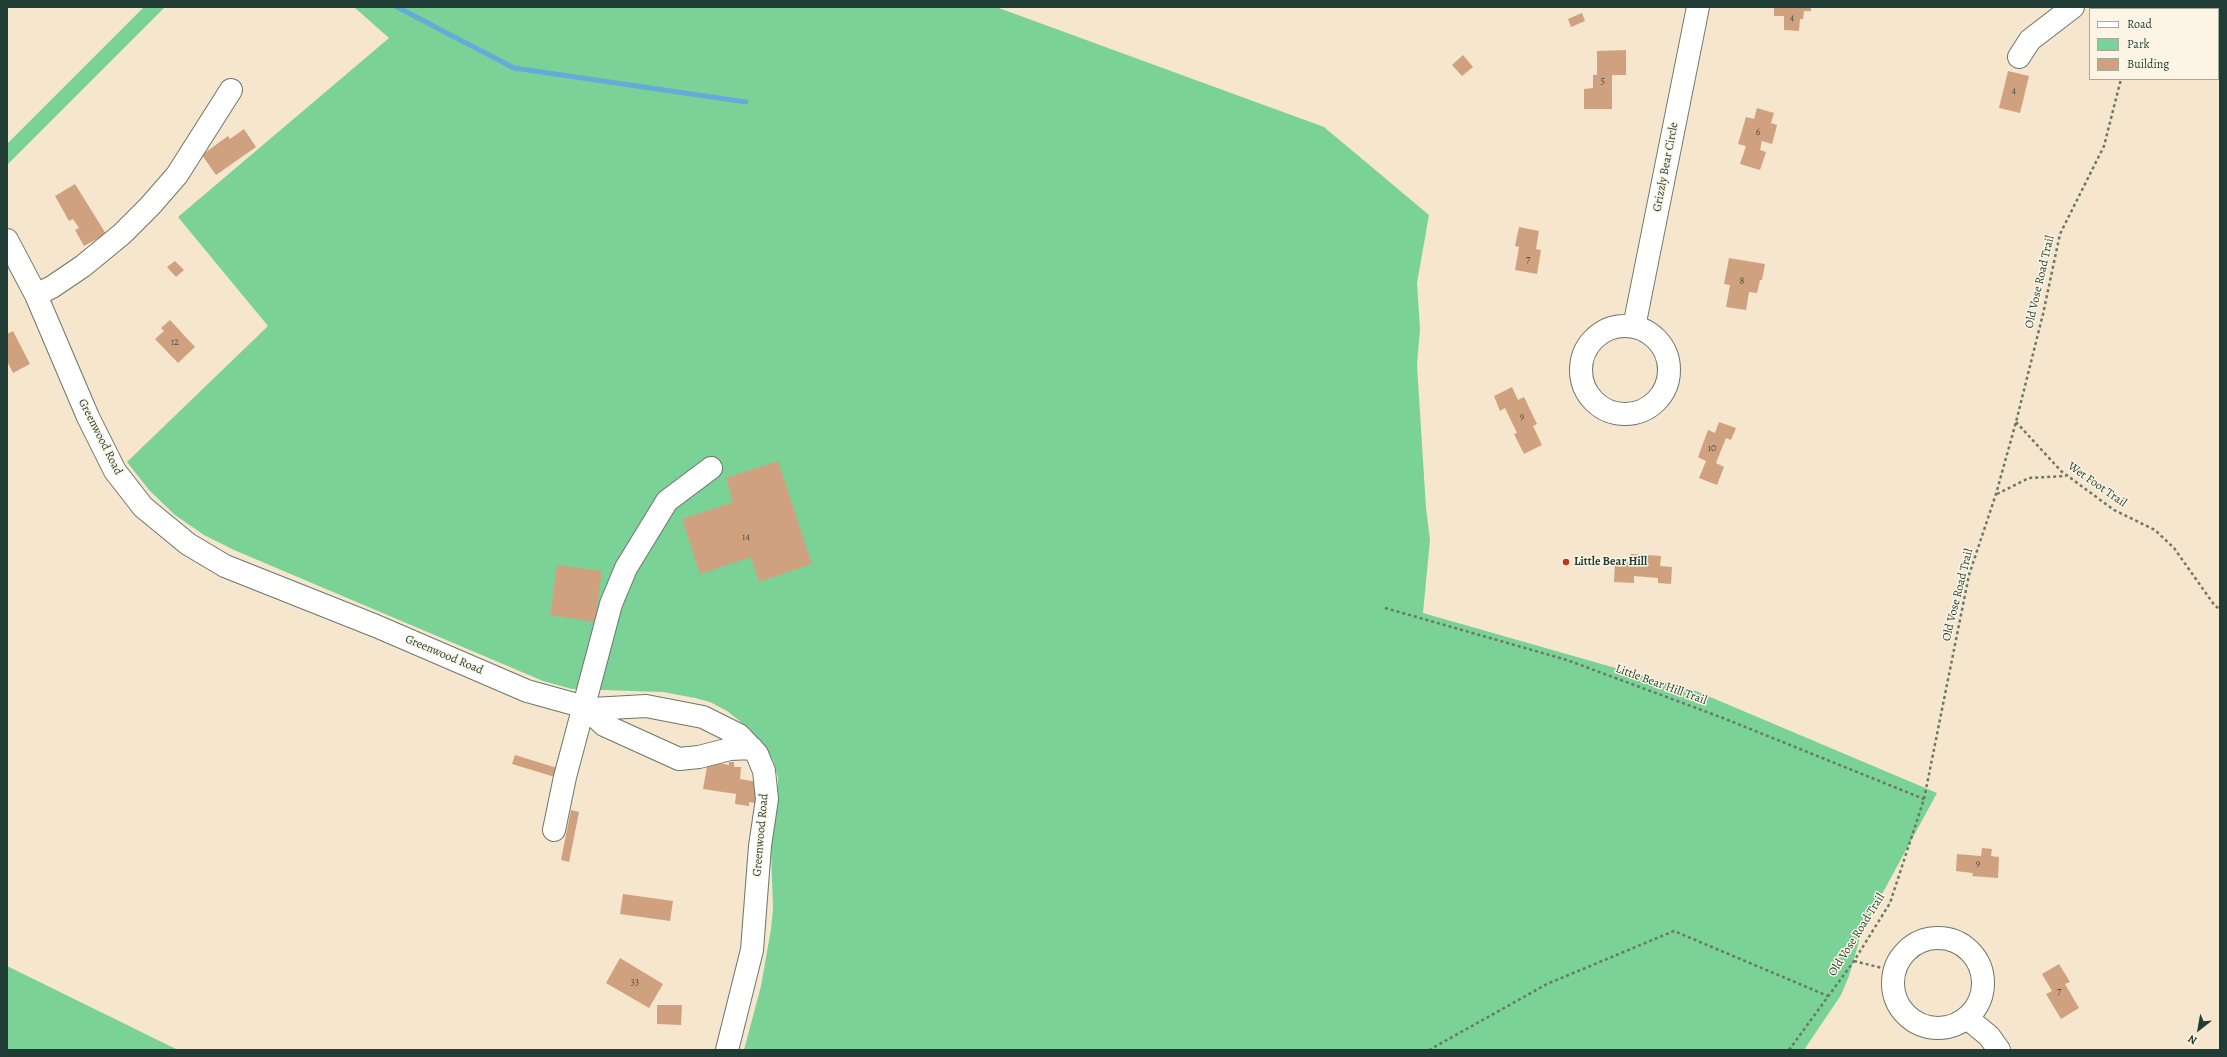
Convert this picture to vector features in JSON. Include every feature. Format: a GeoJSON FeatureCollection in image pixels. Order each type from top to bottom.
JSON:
{"type":"FeatureCollection","features":[{"type":"Feature","properties":{"kind":"street","name":"Grizzly Bear Circle"},"geometry":{"type":"LineString","coordinates":[[1634,327],[1698,7]]}},
{"type":"Feature","properties":{"kind":"street"},"geometry":{"type":"LineString","coordinates":[[2019,57],[2030,40],[2073,7]]}},
{"type":"Feature","properties":{"kind":"street"},"geometry":{"type":"LineString","coordinates":[[36,294],[52,287],[83,266],[122,234],[150,206],[177,175],[231,90]]}},
{"type":"Feature","properties":{"kind":"street","name":"Greenwood Road"},"geometry":{"type":"LineString","coordinates":[[7,240],[36,294],[88,417],[115,471],[143,507],[188,544],[225,566],[376,626],[527,691],[592,709],[646,706],[703,717],[739,735],[752,748],[757,754],[764,771],[767,798],[757,882],[752,950],[727,1050]]}},
{"type":"Feature","properties":{"kind":"street"},"geometry":{"type":"LineString","coordinates":[[1616,327],[1634,327],[1651,335],[1664,349],[1669,366],[1669,376],[1663,393],[1650,407],[1633,414],[1615,413],[1598,405],[1586,392],[1581,374],[1583,356],[1593,340],[1603,332],[1616,327]]}},
{"type":"Feature","properties":{"kind":"street"},"geometry":{"type":"LineString","coordinates":[[554,830],[565,777],[585,707],[611,604],[626,568],[667,501],[711,468]]}},
{"type":"Feature","properties":{"kind":"street"},"geometry":{"type":"LineString","coordinates":[[585,707],[604,725],[679,759],[699,757],[730,749],[752,748]]}},
{"type":"Feature","properties":{"kind":"street"},"geometry":{"type":"LineString","coordinates":[[1940,938],[1955,941],[1968,950],[1978,962],[1983,976],[1982,992],[1977,1006],[1967,1018],[1954,1025],[1941,1028],[1926,1026],[1914,1021],[1903,1011],[1896,999],[1893,986],[1894,972],[1900,957],[1911,946],[1925,939],[1940,938]]}},
{"type":"Feature","properties":{"kind":"street"},"geometry":{"type":"LineString","coordinates":[[1967,1018],[1988,1036],[1999,1050]]}},
{"type":"Feature","properties":{"kind":"path","name":"Old Vose Road Trail"},"geometry":{"type":"LineString","coordinates":[[1789,1050],[1854,961],[1890,903],[1924,799],[1969,575],[1996,494],[2016,422],[2043,314],[2060,234],[2104,146],[2121,80]]}},
{"type":"Feature","properties":{"kind":"path","name":"Wet Foot Trail"},"geometry":{"type":"LineString","coordinates":[[2016,422],[2067,476],[2114,510],[2155,530],[2174,548],[2215,606],[2220,609]]}},
{"type":"Feature","properties":{"kind":"path"},"geometry":{"type":"LineString","coordinates":[[1996,494],[2029,478],[2067,476]]}},
{"type":"Feature","properties":{"kind":"path","name":"Little Bear Hill Trail"},"geometry":{"type":"LineString","coordinates":[[1385,608],[1567,660],[1723,718],[1924,799]]}},
{"type":"Feature","properties":{"kind":"path"},"geometry":{"type":"LineString","coordinates":[[1429,1050],[1547,984],[1674,931],[1828,996]]}},
{"type":"Feature","properties":{"kind":"path"},"geometry":{"type":"LineString","coordinates":[[1854,961],[1894,972]]}},
{"type":"Feature","properties":{"kind":"green space"},"geometry":{"type":"Polygon","coordinates":[[[144,7],[165,7],[7,165],[7,144],[144,7]]]}},
{"type":"Feature","properties":{"kind":"green space"},"geometry":{"type":"Polygon","coordinates":[[[354,7],[996,7],[1324,127],[1429,215],[1417,283],[1420,329],[1417,365],[1426,508],[1430,540],[1423,613],[1696,691],[1937,793],[1862,931],[1849,976],[1841,995],[1804,1050],[744,1050],[761,986],[771,929],[773,909],[771,850],[778,799],[778,777],[773,760],[750,729],[727,711],[710,702],[695,698],[663,692],[572,689],[543,681],[234,550],[204,535],[175,515],[149,490],[127,462],[268,326],[178,217],[389,38],[354,7]]]}},
{"type":"Feature","properties":{"kind":"green space"},"geometry":{"type":"Polygon","coordinates":[[[7,966],[178,1050],[7,1050],[7,966]]]}},
{"type":"Feature","properties":{"kind":"building"},"geometry":{"type":"Polygon","coordinates":[[[1774,7],[1811,7],[1811,11],[1804,11],[1803,19],[1800,19],[1799,31],[1784,30],[1784,16],[1774,16],[1774,7]]]}},
{"type":"Feature","properties":{"kind":"building"},"geometry":{"type":"Polygon","coordinates":[[[1582,13],[1585,21],[1571,27],[1568,19],[1582,13]]]}},
{"type":"Feature","properties":{"kind":"building"},"geometry":{"type":"Polygon","coordinates":[[[1626,50],[1626,75],[1612,75],[1612,109],[1584,109],[1584,89],[1593,88],[1593,75],[1597,75],[1597,51],[1626,50]]]}},
{"type":"Feature","properties":{"kind":"building"},"geometry":{"type":"Polygon","coordinates":[[[1463,55],[1473,67],[1462,76],[1452,65],[1463,55]]]}},
{"type":"Feature","properties":{"kind":"building"},"geometry":{"type":"Polygon","coordinates":[[[2008,71],[2029,76],[2020,113],[1999,108],[2008,71]]]}},
{"type":"Feature","properties":{"kind":"building"},"geometry":{"type":"Polygon","coordinates":[[[1757,108],[1774,113],[1771,123],[1777,125],[1772,144],[1762,141],[1760,150],[1766,152],[1760,170],[1740,164],[1746,146],[1738,144],[1746,117],[1754,119],[1757,108]]]}},
{"type":"Feature","properties":{"kind":"building"},"geometry":{"type":"Polygon","coordinates":[[[244,129],[256,147],[216,175],[202,155],[228,136],[230,139],[244,129]]]}},
{"type":"Feature","properties":{"kind":"building"},"geometry":{"type":"Polygon","coordinates":[[[75,184],[106,234],[84,246],[75,230],[79,228],[73,219],[69,221],[55,196],[75,184]]]}},
{"type":"Feature","properties":{"kind":"building"},"geometry":{"type":"Polygon","coordinates":[[[1519,227],[1539,231],[1536,249],[1541,250],[1537,274],[1515,270],[1519,247],[1515,246],[1519,227]]]}},
{"type":"Feature","properties":{"kind":"building"},"geometry":{"type":"Polygon","coordinates":[[[1729,258],[1765,264],[1762,280],[1760,280],[1757,293],[1749,292],[1746,310],[1726,307],[1730,285],[1724,284],[1729,258]]]}},
{"type":"Feature","properties":{"kind":"building"},"geometry":{"type":"Polygon","coordinates":[[[175,261],[184,270],[176,277],[167,267],[175,261]]]}},
{"type":"Feature","properties":{"kind":"building"},"geometry":{"type":"Polygon","coordinates":[[[170,320],[195,347],[178,363],[155,339],[164,331],[161,328],[170,320]]]}},
{"type":"Feature","properties":{"kind":"building"},"geometry":{"type":"Polygon","coordinates":[[[13,331],[30,364],[13,373],[7,361],[7,334],[13,331]]]}},
{"type":"Feature","properties":{"kind":"building"},"geometry":{"type":"Polygon","coordinates":[[[1512,387],[1518,400],[1524,397],[1537,424],[1533,426],[1542,445],[1524,454],[1514,434],[1517,433],[1505,408],[1500,411],[1494,396],[1512,387]]]}},
{"type":"Feature","properties":{"kind":"building"},"geometry":{"type":"Polygon","coordinates":[[[1719,422],[1736,428],[1731,440],[1726,438],[1716,463],[1724,467],[1717,485],[1699,478],[1706,461],[1698,457],[1708,430],[1715,433],[1719,422]]]}},
{"type":"Feature","properties":{"kind":"building"},"geometry":{"type":"Polygon","coordinates":[[[778,461],[812,564],[759,582],[751,557],[700,574],[682,519],[733,502],[726,478],[778,461]]]}},
{"type":"Feature","properties":{"kind":"building"},"geometry":{"type":"Polygon","coordinates":[[[1631,554],[1661,556],[1660,566],[1672,567],[1671,584],[1658,583],[1658,578],[1634,576],[1634,583],[1614,582],[1615,561],[1631,562],[1631,554]]]}},
{"type":"Feature","properties":{"kind":"building"},"geometry":{"type":"Polygon","coordinates":[[[557,565],[602,571],[595,622],[550,615],[557,565]]]}},
{"type":"Feature","properties":{"kind":"building"},"geometry":{"type":"Polygon","coordinates":[[[515,755],[557,768],[555,777],[512,764],[515,755]]]}},
{"type":"Feature","properties":{"kind":"building"},"geometry":{"type":"Polygon","coordinates":[[[708,761],[729,765],[729,762],[734,762],[734,767],[741,767],[740,779],[764,783],[761,804],[749,802],[749,806],[735,804],[736,794],[703,789],[708,761]]]}},
{"type":"Feature","properties":{"kind":"building"},"geometry":{"type":"Polygon","coordinates":[[[571,810],[579,812],[569,862],[561,860],[571,810]]]}},
{"type":"Feature","properties":{"kind":"building"},"geometry":{"type":"Polygon","coordinates":[[[1982,848],[1992,849],[1991,856],[1999,857],[1998,878],[1972,876],[1973,873],[1956,871],[1957,854],[1981,856],[1982,848]]]}},
{"type":"Feature","properties":{"kind":"building"},"geometry":{"type":"Polygon","coordinates":[[[623,894],[673,901],[670,921],[620,914],[623,894]]]}},
{"type":"Feature","properties":{"kind":"building"},"geometry":{"type":"Polygon","coordinates":[[[620,958],[663,984],[649,1008],[606,983],[620,958]]]}},
{"type":"Feature","properties":{"kind":"building"},"geometry":{"type":"Polygon","coordinates":[[[2059,964],[2070,982],[2065,984],[2079,1008],[2061,1019],[2046,994],[2052,991],[2042,974],[2059,964]]]}},
{"type":"Feature","properties":{"kind":"building"},"geometry":{"type":"Polygon","coordinates":[[[657,1005],[682,1005],[681,1025],[657,1024],[657,1005]]]}},
{"type":"Feature","properties":{"kind":"waterway"},"geometry":{"type":"LineString","coordinates":[[397,7],[514,68],[746,102]]}},
{"type":"Feature","properties":{"kind":"place","name":"Little Bear Hill"},"geometry":{"type":"Point","coordinates":[1566,562]}}]}
